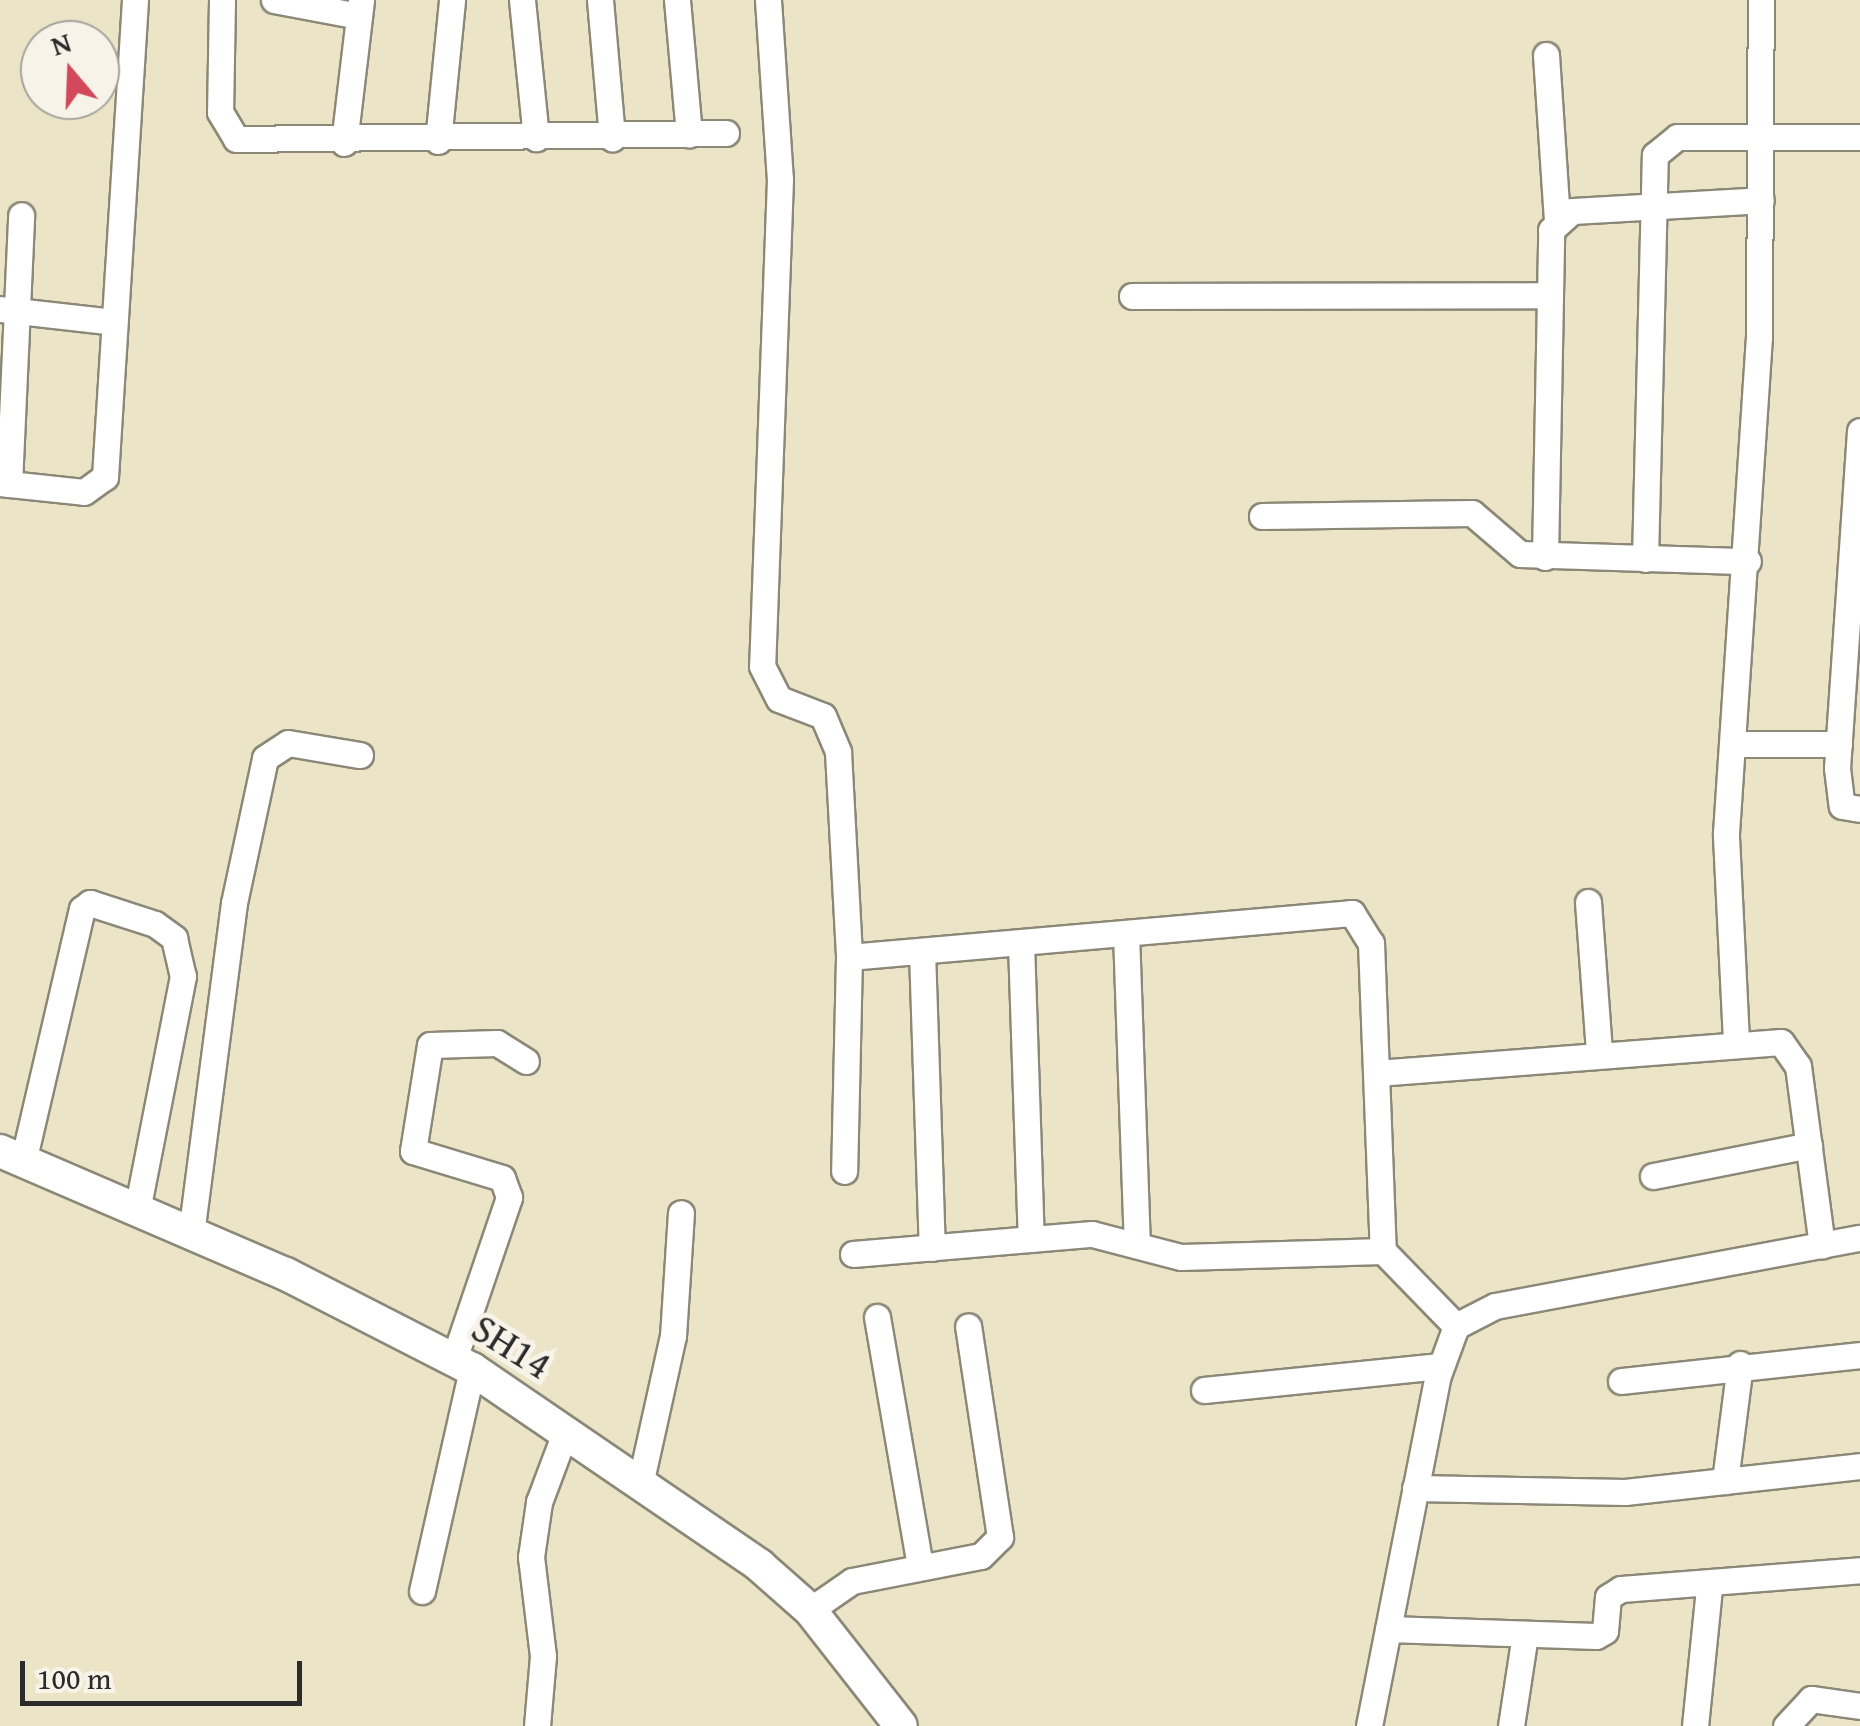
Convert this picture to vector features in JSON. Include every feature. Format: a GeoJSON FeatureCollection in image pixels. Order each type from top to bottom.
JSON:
{"type":"FeatureCollection","features":[{"type":"Feature","properties":{"kind":"main road","name":"SH14"},"geometry":{"type":"LineString","coordinates":[[12,1156],[191,1234],[463,1364],[566,1430],[641,1480],[810,1610],[901,1726]]}},
{"type":"Feature","properties":{"kind":"street"},"geometry":{"type":"LineString","coordinates":[[21,214],[10,310],[5,483],[102,486],[135,0]]}},
{"type":"Feature","properties":{"kind":"street"},"geometry":{"type":"LineString","coordinates":[[222,0],[226,130],[254,143],[726,133]]}},
{"type":"Feature","properties":{"kind":"street"},"geometry":{"type":"LineString","coordinates":[[274,0],[360,8],[344,144]]}},
{"type":"Feature","properties":{"kind":"street"},"geometry":{"type":"LineString","coordinates":[[438,141],[452,0]]}},
{"type":"Feature","properties":{"kind":"street"},"geometry":{"type":"LineString","coordinates":[[522,0],[536,138]]}},
{"type":"Feature","properties":{"kind":"street"},"geometry":{"type":"LineString","coordinates":[[600,0],[612,138]]}},
{"type":"Feature","properties":{"kind":"street"},"geometry":{"type":"LineString","coordinates":[[677,0],[689,134]]}},
{"type":"Feature","properties":{"kind":"street"},"geometry":{"type":"LineString","coordinates":[[768,0],[780,179],[762,666],[779,699],[833,729],[849,958],[844,1171]]}},
{"type":"Feature","properties":{"kind":"street"},"geometry":{"type":"LineString","coordinates":[[1736,1041],[1726,879],[1748,561],[1761,200],[1761,0]]}},
{"type":"Feature","properties":{"kind":"street"},"geometry":{"type":"LineString","coordinates":[[1545,557],[1550,295],[1557,220],[1546,55]]}},
{"type":"Feature","properties":{"kind":"street"},"geometry":{"type":"LineString","coordinates":[[1645,559],[1656,209],[1662,143],[1860,137]]}},
{"type":"Feature","properties":{"kind":"street"},"geometry":{"type":"LineString","coordinates":[[1557,220],[1572,211],[1761,200]]}},
{"type":"Feature","properties":{"kind":"street"},"geometry":{"type":"LineString","coordinates":[[1132,296],[1550,295]]}},
{"type":"Feature","properties":{"kind":"street"},"geometry":{"type":"LineString","coordinates":[[10,310],[114,322]]}},
{"type":"Feature","properties":{"kind":"street"},"geometry":{"type":"LineString","coordinates":[[1860,432],[1839,744],[1842,806],[1860,810]]}},
{"type":"Feature","properties":{"kind":"street"},"geometry":{"type":"LineString","coordinates":[[1262,516],[1483,514],[1508,550],[1545,557],[1748,561]]}},
{"type":"Feature","properties":{"kind":"street"},"geometry":{"type":"LineString","coordinates":[[191,1234],[234,903],[264,758],[288,743],[360,755]]}},
{"type":"Feature","properties":{"kind":"street"},"geometry":{"type":"LineString","coordinates":[[1734,744],[1839,744]]}},
{"type":"Feature","properties":{"kind":"street"},"geometry":{"type":"LineString","coordinates":[[12,1156],[82,909],[90,902],[155,924],[174,938],[183,976],[137,1210]]}},
{"type":"Feature","properties":{"kind":"street"},"geometry":{"type":"LineString","coordinates":[[1588,902],[1599,1052]]}},
{"type":"Feature","properties":{"kind":"street"},"geometry":{"type":"LineString","coordinates":[[849,958],[1352,912],[1371,943],[1383,1251],[1456,1326]]}},
{"type":"Feature","properties":{"kind":"street"},"geometry":{"type":"LineString","coordinates":[[1126,933],[1137,1244]]}},
{"type":"Feature","properties":{"kind":"street"},"geometry":{"type":"LineString","coordinates":[[1021,943],[1032,1239]]}},
{"type":"Feature","properties":{"kind":"street"},"geometry":{"type":"LineString","coordinates":[[922,951],[932,1248]]}},
{"type":"Feature","properties":{"kind":"street"},"geometry":{"type":"LineString","coordinates":[[1377,1074],[1736,1041],[1792,1050],[1822,1245]]}},
{"type":"Feature","properties":{"kind":"street"},"geometry":{"type":"LineString","coordinates":[[422,1591],[463,1364],[509,1196],[502,1178],[413,1151],[430,1045],[496,1043],[526,1061]]}},
{"type":"Feature","properties":{"kind":"street"},"geometry":{"type":"LineString","coordinates":[[1654,1176],[1809,1145]]}},
{"type":"Feature","properties":{"kind":"street"},"geometry":{"type":"LineString","coordinates":[[641,1480],[673,1336],[681,1213]]}},
{"type":"Feature","properties":{"kind":"street"},"geometry":{"type":"LineString","coordinates":[[853,1254],[1092,1234],[1181,1257],[1383,1251]]}},
{"type":"Feature","properties":{"kind":"street"},"geometry":{"type":"LineString","coordinates":[[1369,1726],[1440,1366],[1456,1326],[1495,1306],[1860,1238]]}},
{"type":"Feature","properties":{"kind":"street"},"geometry":{"type":"LineString","coordinates":[[877,1317],[920,1566]]}},
{"type":"Feature","properties":{"kind":"street"},"geometry":{"type":"LineString","coordinates":[[810,1610],[852,1581],[981,1556],[1000,1537],[968,1326]]}},
{"type":"Feature","properties":{"kind":"street"},"geometry":{"type":"LineString","coordinates":[[1622,1381],[1740,1364],[1860,1355]]}},
{"type":"Feature","properties":{"kind":"street"},"geometry":{"type":"LineString","coordinates":[[1726,1481],[1740,1364]]}},
{"type":"Feature","properties":{"kind":"street"},"geometry":{"type":"LineString","coordinates":[[1204,1390],[1440,1366]]}},
{"type":"Feature","properties":{"kind":"street"},"geometry":{"type":"LineString","coordinates":[[538,1726],[543,1656],[531,1557],[539,1502],[566,1430]]}},
{"type":"Feature","properties":{"kind":"street"},"geometry":{"type":"LineString","coordinates":[[1416,1488],[1624,1492],[1860,1466]]}},
{"type":"Feature","properties":{"kind":"street"},"geometry":{"type":"LineString","coordinates":[[1388,1629],[1596,1636],[1612,1592],[1709,1587],[1860,1570]]}},
{"type":"Feature","properties":{"kind":"street"},"geometry":{"type":"LineString","coordinates":[[1695,1726],[1709,1587]]}},
{"type":"Feature","properties":{"kind":"street"},"geometry":{"type":"LineString","coordinates":[[1511,1726],[1525,1634]]}},
{"type":"Feature","properties":{"kind":"street"},"geometry":{"type":"LineString","coordinates":[[1786,1726],[1811,1699],[1860,1706]]}}]}
